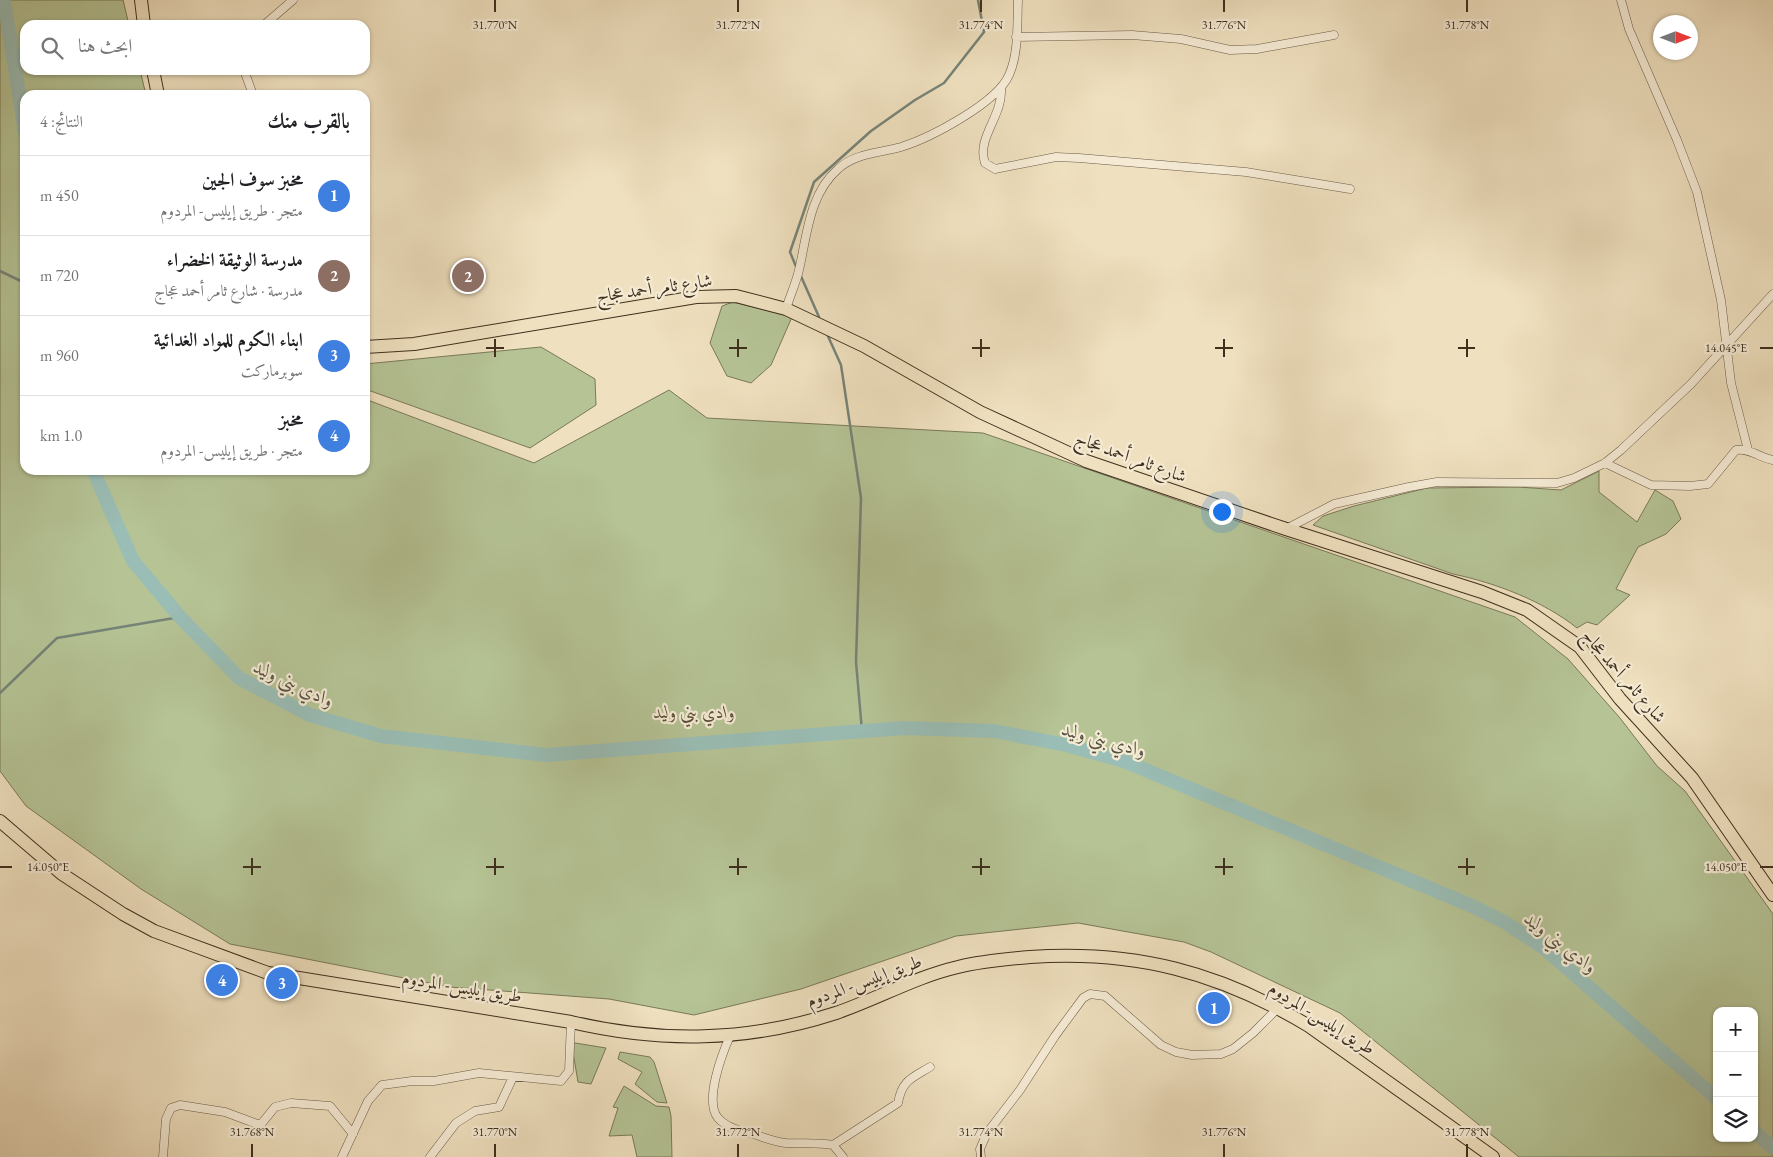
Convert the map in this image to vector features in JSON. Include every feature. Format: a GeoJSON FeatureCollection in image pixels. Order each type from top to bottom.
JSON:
{"type":"FeatureCollection","features":[{"type":"Feature","properties":{"kind":"main road"},"geometry":{"type":"LineString","coordinates":[[141,0],[143,20]]}},
{"type":"Feature","properties":{"kind":"main road"},"geometry":{"type":"LineString","coordinates":[[154,75],[157,90]]}},
{"type":"Feature","properties":{"kind":"main road","name":"شارع ثامر أحمد عجاج"},"geometry":{"type":"LineString","coordinates":[[370,347],[414,344],[696,297],[736,296],[786,309],[864,346],[980,412],[1036,440],[1086,461],[1286,529],[1482,592],[1527,610],[1580,648],[1620,699],[1692,778],[1773,895]]}},
{"type":"Feature","properties":{"kind":"main road","name":"طريق إيليس- المردوم"},"geometry":{"type":"LineString","coordinates":[[1,825],[62,874],[123,914],[154,931],[268,973],[571,1022],[613,1031],[686,1038],[730,1036],[796,1024],[837,1013],[894,988],[958,967],[992,961],[1058,955],[1128,958],[1186,971],[1224,984],[1278,1008],[1341,1048],[1493,1157]]}},
{"type":"Feature","properties":{"kind":"street"},"geometry":{"type":"LineString","coordinates":[[270,20],[293,0]]}},
{"type":"Feature","properties":{"kind":"street"},"geometry":{"type":"LineString","coordinates":[[786,309],[799,272],[810,214],[822,190],[837,170],[856,158],[914,142],[978,108],[1001,89],[1009,75],[1014,58],[1018,0]]}},
{"type":"Feature","properties":{"kind":"street"},"geometry":{"type":"LineString","coordinates":[[1621,0],[1628,29],[1677,140],[1697,192],[1721,300],[1725,344],[1733,392],[1748,450]]}},
{"type":"Feature","properties":{"kind":"street"},"geometry":{"type":"LineString","coordinates":[[1016,37],[1132,35],[1181,38],[1230,50],[1257,49],[1334,35]]}},
{"type":"Feature","properties":{"kind":"street"},"geometry":{"type":"LineString","coordinates":[[246,75],[251,90]]}},
{"type":"Feature","properties":{"kind":"street"},"geometry":{"type":"LineString","coordinates":[[1001,89],[1000,108],[983,149],[985,163],[995,169],[1056,157],[1079,158],[1246,172],[1350,189]]}},
{"type":"Feature","properties":{"kind":"street"},"geometry":{"type":"LineString","coordinates":[[1286,529],[1334,504],[1409,487],[1438,482],[1557,483],[1574,478],[1606,463],[1691,384],[1725,344],[1773,294]]}},
{"type":"Feature","properties":{"kind":"street"},"geometry":{"type":"LineString","coordinates":[[1606,463],[1651,485],[1703,485],[1713,480],[1734,451],[1738,449],[1748,450],[1773,460]]}},
{"type":"Feature","properties":{"kind":"street"},"geometry":{"type":"LineString","coordinates":[[981,1157],[980,1149],[987,1133],[1020,1090],[1060,1028],[1083,998],[1090,994],[1104,996],[1161,1045],[1176,1052],[1192,1055],[1221,1054],[1232,1049],[1253,1033],[1278,1008]]}},
{"type":"Feature","properties":{"kind":"street"},"geometry":{"type":"LineString","coordinates":[[342,1157],[368,1101],[382,1085],[412,1081],[434,1081],[479,1073],[556,1082],[565,1078],[569,1071],[571,1022]]}},
{"type":"Feature","properties":{"kind":"street"},"geometry":{"type":"LineString","coordinates":[[730,1036],[718,1063],[715,1084],[715,1109],[720,1120],[737,1130],[785,1143],[833,1145],[898,1103],[902,1086],[907,1080],[930,1067]]}},
{"type":"Feature","properties":{"kind":"street"},"geometry":{"type":"LineString","coordinates":[[430,1157],[456,1123],[475,1111],[499,1107],[513,1076]]}},
{"type":"Feature","properties":{"kind":"street"},"geometry":{"type":"LineString","coordinates":[[163,1157],[166,1119],[171,1108],[180,1105],[225,1112],[257,1124],[262,1123],[275,1107],[290,1103],[330,1106],[353,1134]]}},
{"type":"Feature","properties":{"kind":"street"},"geometry":{"type":"LineString","coordinates":[[833,1145],[843,1157]]}},
{"type":"Feature","properties":{"kind":"green space","name":"وادي بني وليد"},"geometry":{"type":"Polygon","coordinates":[[[0,0],[123,0],[128,20],[20,20],[20,75],[141,75],[145,90],[20,90],[20,475],[370,475],[370,401],[534,463],[669,390],[707,418],[983,433],[1515,617],[1568,659],[1620,718],[1657,766],[1685,791],[1773,914],[1773,1157],[1519,1157],[1340,1013],[1211,952],[1184,942],[1078,923],[956,936],[801,989],[694,1015],[609,999],[450,987],[230,944],[141,889],[26,806],[0,771],[0,0]]]}},
{"type":"Feature","properties":{"kind":"green space"},"geometry":{"type":"Polygon","coordinates":[[[733,302],[792,317],[771,365],[751,383],[727,376],[710,343],[722,306],[733,302]]]}},
{"type":"Feature","properties":{"kind":"green space"},"geometry":{"type":"Polygon","coordinates":[[[541,347],[595,379],[596,405],[530,448],[370,391],[370,364],[541,347]]]}},
{"type":"Feature","properties":{"kind":"green space"},"geometry":{"type":"Polygon","coordinates":[[[1599,471],[1599,492],[1637,522],[1655,490],[1673,501],[1681,519],[1666,534],[1638,547],[1616,589],[1630,595],[1597,625],[1587,622],[1577,628],[1549,609],[1518,594],[1486,582],[1453,574],[1313,525],[1323,516],[1354,506],[1427,488],[1518,487],[1561,490],[1599,471]]]}},
{"type":"Feature","properties":{"kind":"green space"},"geometry":{"type":"Polygon","coordinates":[[[575,1043],[606,1048],[591,1084],[578,1082],[572,1046],[575,1043]]]}},
{"type":"Feature","properties":{"kind":"green space"},"geometry":{"type":"Polygon","coordinates":[[[620,1052],[650,1057],[654,1062],[667,1103],[657,1102],[635,1084],[642,1072],[618,1059],[620,1052]]]}},
{"type":"Feature","properties":{"kind":"green space"},"geometry":{"type":"Polygon","coordinates":[[[624,1086],[656,1106],[669,1107],[672,1157],[637,1157],[632,1135],[609,1136],[618,1108],[613,1107],[624,1086]]]}},
{"type":"Feature","properties":{"kind":"waterway","name":"وادي بني وليد"},"geometry":{"type":"LineString","coordinates":[[4,0],[20,101]]}},
{"type":"Feature","properties":{"kind":"waterway"},"geometry":{"type":"LineString","coordinates":[[797,269],[790,252],[814,182],[871,131],[915,100],[944,83],[984,32],[978,0]]}},
{"type":"Feature","properties":{"kind":"waterway"},"geometry":{"type":"LineString","coordinates":[[0,271],[20,281]]}},
{"type":"Feature","properties":{"kind":"waterway"},"geometry":{"type":"LineString","coordinates":[[800,274],[819,317]]}},
{"type":"Feature","properties":{"kind":"waterway"},"geometry":{"type":"LineString","coordinates":[[827,334],[841,365],[861,498],[856,662],[862,731]]}},
{"type":"Feature","properties":{"kind":"waterway","name":"وادي بني وليد"},"geometry":{"type":"LineString","coordinates":[[95,475],[133,561],[180,617],[239,678],[310,715],[381,736],[546,755],[904,728],[994,731],[1066,745],[1124,761],[1470,905],[1506,923],[1544,948],[1715,1097]]}},
{"type":"Feature","properties":{"kind":"waterway"},"geometry":{"type":"LineString","coordinates":[[0,693],[57,638],[180,617]]}},
{"type":"Feature","properties":{"kind":"waterway","name":"وادي بني وليد"},"geometry":{"type":"LineString","coordinates":[[1758,1135],[1773,1148]]}},
{"type":"Feature","properties":{"kind":"place","name":"مدرسة الوثيقة الخضراء"},"geometry":{"type":"Point","coordinates":[468,276]}},
{"type":"Feature","properties":{"kind":"place","name":"مخبز"},"geometry":{"type":"Point","coordinates":[222,980]}},
{"type":"Feature","properties":{"kind":"place","name":"ابناء الكوم للمواد الغدائية"},"geometry":{"type":"Point","coordinates":[282,983]}},
{"type":"Feature","properties":{"kind":"place","name":"مخبز سوف الجين"},"geometry":{"type":"Point","coordinates":[1214,1008]}}]}
